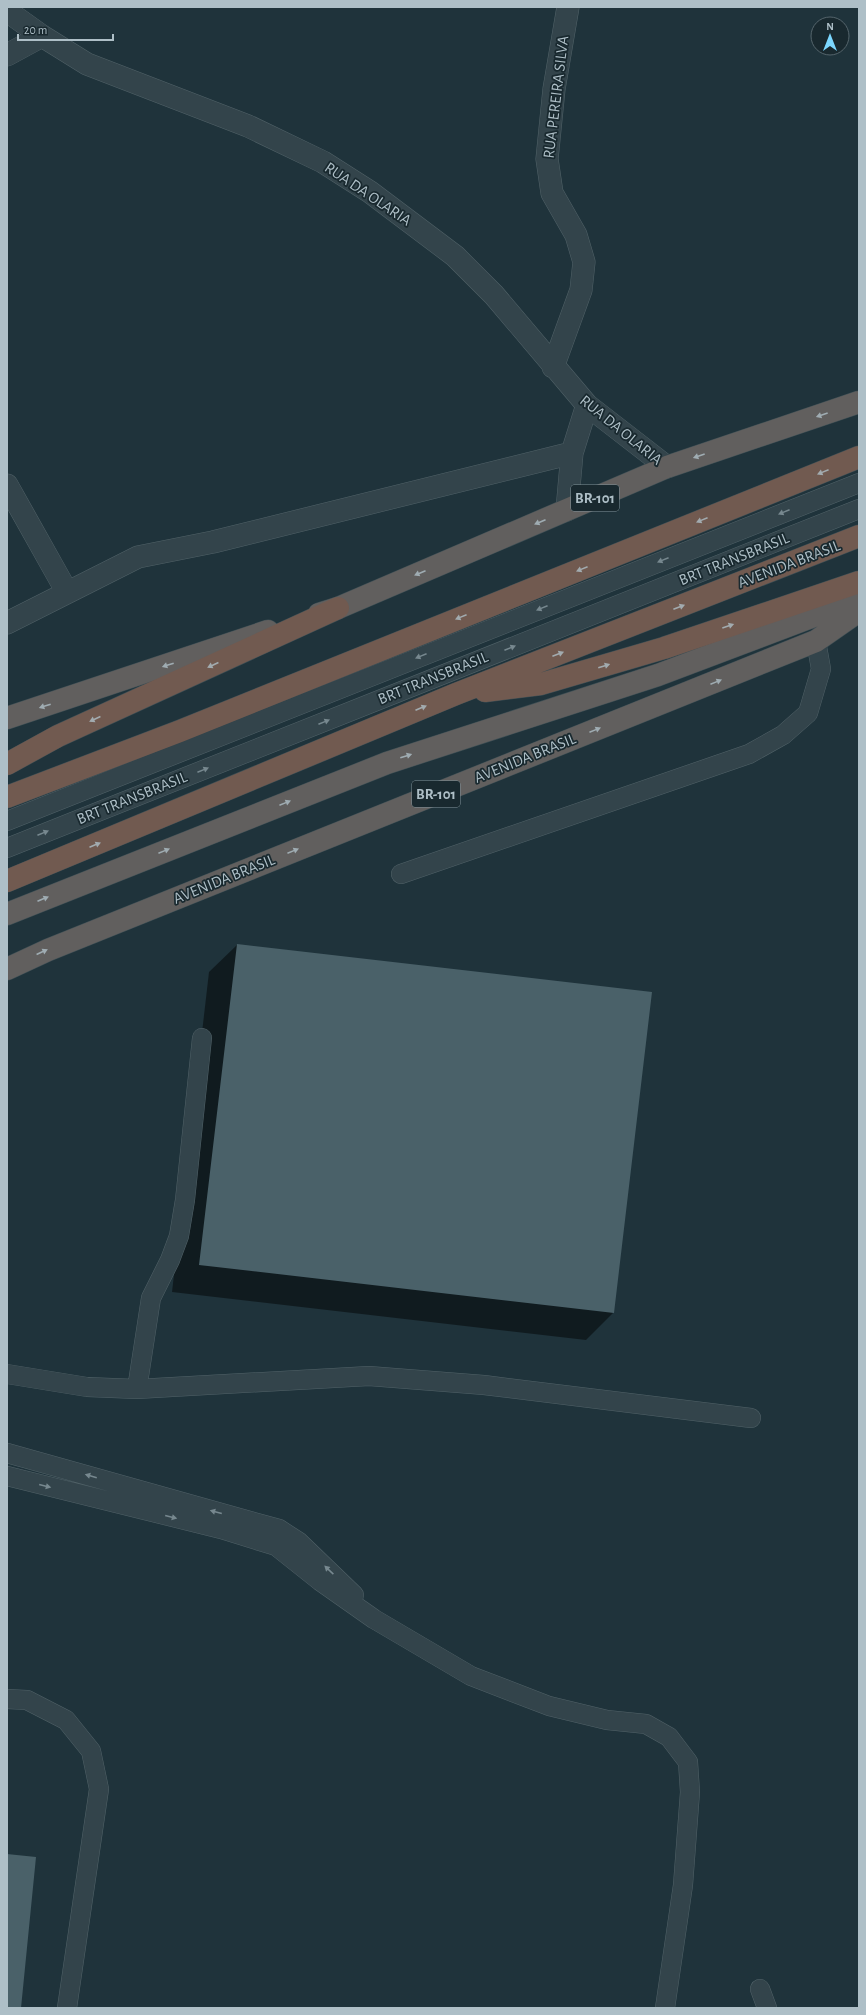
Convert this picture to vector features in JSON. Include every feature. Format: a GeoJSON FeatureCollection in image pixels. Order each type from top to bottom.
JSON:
{"type":"FeatureCollection","features":[{"type":"Feature","properties":{"kind":"highway","name":"BR-101"},"geometry":{"type":"LineString","coordinates":[[338,608],[667,467],[859,402]]}},
{"type":"Feature","properties":{"kind":"highway"},"geometry":{"type":"LineString","coordinates":[[7,797],[180,731],[859,457]]}},
{"type":"Feature","properties":{"kind":"highway","name":"AVENIDA BRASIL"},"geometry":{"type":"LineString","coordinates":[[7,881],[456,694],[859,536]]}},
{"type":"Feature","properties":{"kind":"highway"},"geometry":{"type":"LineString","coordinates":[[456,694],[541,684],[664,648],[859,582]]}},
{"type":"Feature","properties":{"kind":"highway"},"geometry":{"type":"LineString","coordinates":[[7,914],[386,763],[658,675],[859,599]]}},
{"type":"Feature","properties":{"kind":"highway"},"geometry":{"type":"LineString","coordinates":[[7,718],[338,608]]}},
{"type":"Feature","properties":{"kind":"highway"},"geometry":{"type":"LineString","coordinates":[[7,764],[58,736],[338,608]]}},
{"type":"Feature","properties":{"kind":"highway","name":"AVENIDA BRASIL"},"geometry":{"type":"LineString","coordinates":[[7,969],[55,946],[816,641],[859,611]]}},
{"type":"Feature","properties":{"kind":"street","name":"RUA PEREIRA SILVA"},"geometry":{"type":"LineString","coordinates":[[553,367],[581,290],[584,262],[576,235],[552,193],[547,159],[554,89],[568,7]]}},
{"type":"Feature","properties":{"kind":"street","name":"RUA DA OLARIA"},"geometry":{"type":"LineString","coordinates":[[7,11],[42,36],[87,64],[248,126],[323,162],[370,192],[455,256],[494,295],[553,367],[587,405],[667,467]]}},
{"type":"Feature","properties":{"kind":"street"},"geometry":{"type":"LineString","coordinates":[[7,56],[42,36]]}},
{"type":"Feature","properties":{"kind":"street"},"geometry":{"type":"LineString","coordinates":[[567,510],[572,453],[587,405]]}},
{"type":"Feature","properties":{"kind":"street"},"geometry":{"type":"LineString","coordinates":[[7,623],[138,557],[213,542],[572,453]]}},
{"type":"Feature","properties":{"kind":"street"},"geometry":{"type":"LineString","coordinates":[[7,485],[67,592]]}},
{"type":"Feature","properties":{"kind":"lane","name":"BRT TRANSBRASIL"},"geometry":{"type":"LineString","coordinates":[[7,821],[859,482]]}},
{"type":"Feature","properties":{"kind":"lane","name":"BRT TRANSBRASIL"},"geometry":{"type":"LineString","coordinates":[[7,848],[859,509]]}},
{"type":"Feature","properties":{"kind":"lane"},"geometry":{"type":"LineString","coordinates":[[401,874],[749,754],[783,735],[808,713],[821,669],[816,641]]}},
{"type":"Feature","properties":{"kind":"lane"},"geometry":{"type":"LineString","coordinates":[[137,1389],[152,1298],[170,1260],[179,1236],[185,1200],[202,1038]]}},
{"type":"Feature","properties":{"kind":"lane"},"geometry":{"type":"LineString","coordinates":[[9,1374],[87,1387],[137,1389],[370,1376],[484,1385],[751,1418]]}},
{"type":"Feature","properties":{"kind":"lane"},"geometry":{"type":"LineString","coordinates":[[7,1453],[280,1529],[299,1542],[330,1570],[350,1590],[374,1620]]}},
{"type":"Feature","properties":{"kind":"lane"},"geometry":{"type":"LineString","coordinates":[[7,1476],[221,1529],[276,1546],[320,1581],[374,1620],[471,1676],[542,1703],[607,1720],[646,1724],[669,1737],[688,1762],[690,1792],[683,1885],[665,2008]]}},
{"type":"Feature","properties":{"kind":"lane"},"geometry":{"type":"LineString","coordinates":[[7,1699],[27,1700],[66,1720],[91,1751],[99,1788],[66,2008]]}},
{"type":"Feature","properties":{"kind":"lane"},"geometry":{"type":"LineString","coordinates":[[760,1989],[767,2008]]}},
{"type":"Feature","properties":{"kind":"building"},"geometry":{"type":"Polygon","coordinates":[[[237,944],[652,992],[614,1313],[199,1265],[237,944]]]}},
{"type":"Feature","properties":{"kind":"building"},"geometry":{"type":"Polygon","coordinates":[[[7,1854],[36,1857],[21,2008],[7,2008],[7,1854]]]}}]}
